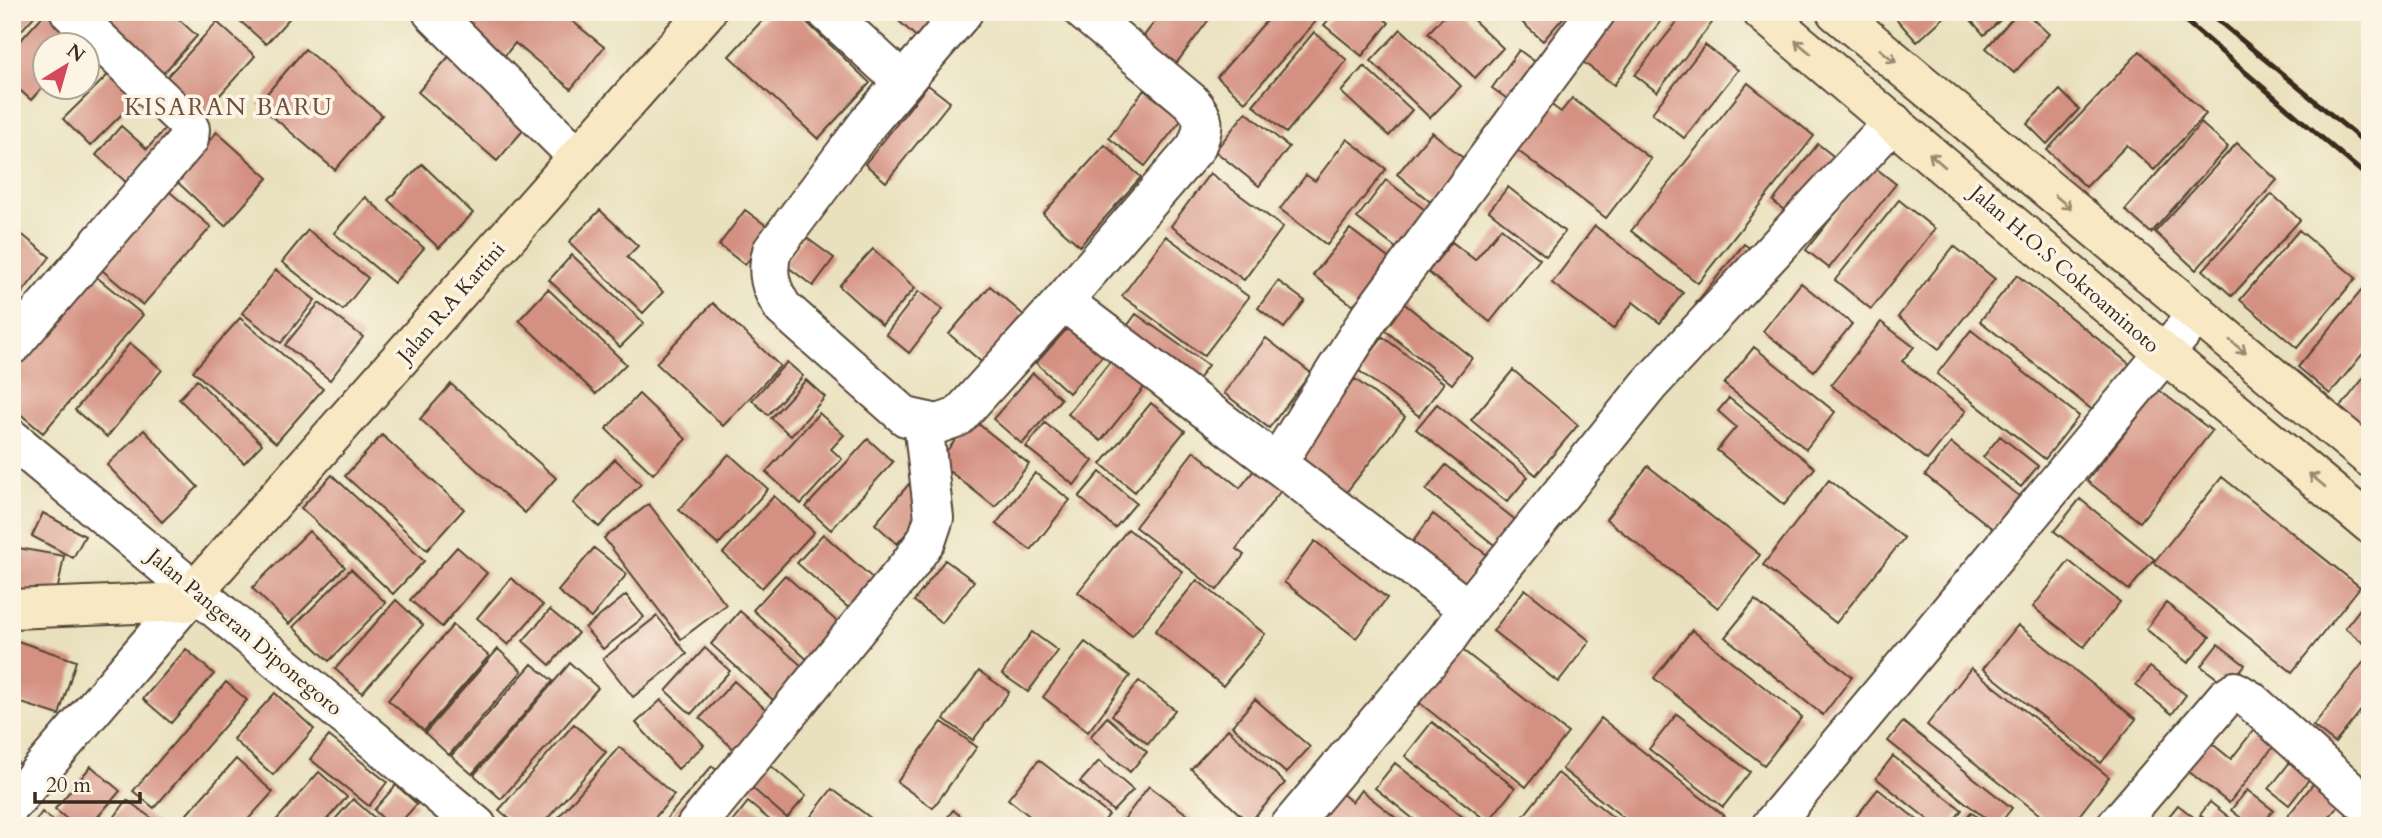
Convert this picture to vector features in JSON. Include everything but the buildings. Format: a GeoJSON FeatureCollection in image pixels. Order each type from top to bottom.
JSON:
{"type":"FeatureCollection","features":[{"type":"Feature","properties":{"kind":"main road","name":"Jalan R.A Kartini"},"geometry":{"type":"LineString","coordinates":[[190,596],[706,12]]}},
{"type":"Feature","properties":{"kind":"main road","name":"Jalan H.O.S Cokroaminoto"},"geometry":{"type":"LineString","coordinates":[[1762,12],[2370,524]]}},
{"type":"Feature","properties":{"kind":"main road"},"geometry":{"type":"LineString","coordinates":[[1836,12],[2370,458]]}},
{"type":"Feature","properties":{"kind":"main road"},"geometry":{"type":"LineString","coordinates":[[12,608],[190,596]]}},
{"type":"Feature","properties":{"kind":"street"},"geometry":{"type":"LineString","coordinates":[[12,345],[189,139],[190,129],[185,121],[70,12]]}},
{"type":"Feature","properties":{"kind":"street"},"geometry":{"type":"LineString","coordinates":[[432,12],[579,157]]}},
{"type":"Feature","properties":{"kind":"street"},"geometry":{"type":"LineString","coordinates":[[827,12],[903,82]]}},
{"type":"Feature","properties":{"kind":"street"},"geometry":{"type":"LineString","coordinates":[[963,12],[868,123],[772,251],[768,266],[771,290],[783,308],[906,417],[938,424],[958,417],[1063,301],[1196,147],[1203,130],[1202,114],[1190,101],[1084,12]]}},
{"type":"Feature","properties":{"kind":"street"},"geometry":{"type":"LineString","coordinates":[[1277,463],[1369,318],[1596,12]]}},
{"type":"Feature","properties":{"kind":"street"},"geometry":{"type":"LineString","coordinates":[[1290,826],[1446,640],[1649,385],[1894,122]]}},
{"type":"Feature","properties":{"kind":"street"},"geometry":{"type":"LineString","coordinates":[[1063,301],[1468,609]]}},
{"type":"Feature","properties":{"kind":"street"},"geometry":{"type":"LineString","coordinates":[[1771,826],[2198,313]]}},
{"type":"Feature","properties":{"kind":"street"},"geometry":{"type":"LineString","coordinates":[[696,826],[909,565],[927,538],[934,518],[923,422]]}},
{"type":"Feature","properties":{"kind":"street","name":"Jalan Pangeran Diponegoro"},"geometry":{"type":"LineString","coordinates":[[12,439],[190,596],[477,826]]}},
{"type":"Feature","properties":{"kind":"street"},"geometry":{"type":"LineString","coordinates":[[12,804],[190,596]]}},
{"type":"Feature","properties":{"kind":"street"},"geometry":{"type":"LineString","coordinates":[[2116,826],[2226,696],[2235,691],[2250,700],[2370,808]]}},
{"type":"Feature","properties":{"kind":"railway"},"geometry":{"type":"LineString","coordinates":[[2175,12],[2370,179]]}},
{"type":"Feature","properties":{"kind":"railway"},"geometry":{"type":"LineString","coordinates":[[2208,12],[2370,147]]}},
{"type":"Feature","properties":{"kind":"district","name":"KISARAN BARU"},"geometry":{"type":"Point","coordinates":[229,107]}}]}
